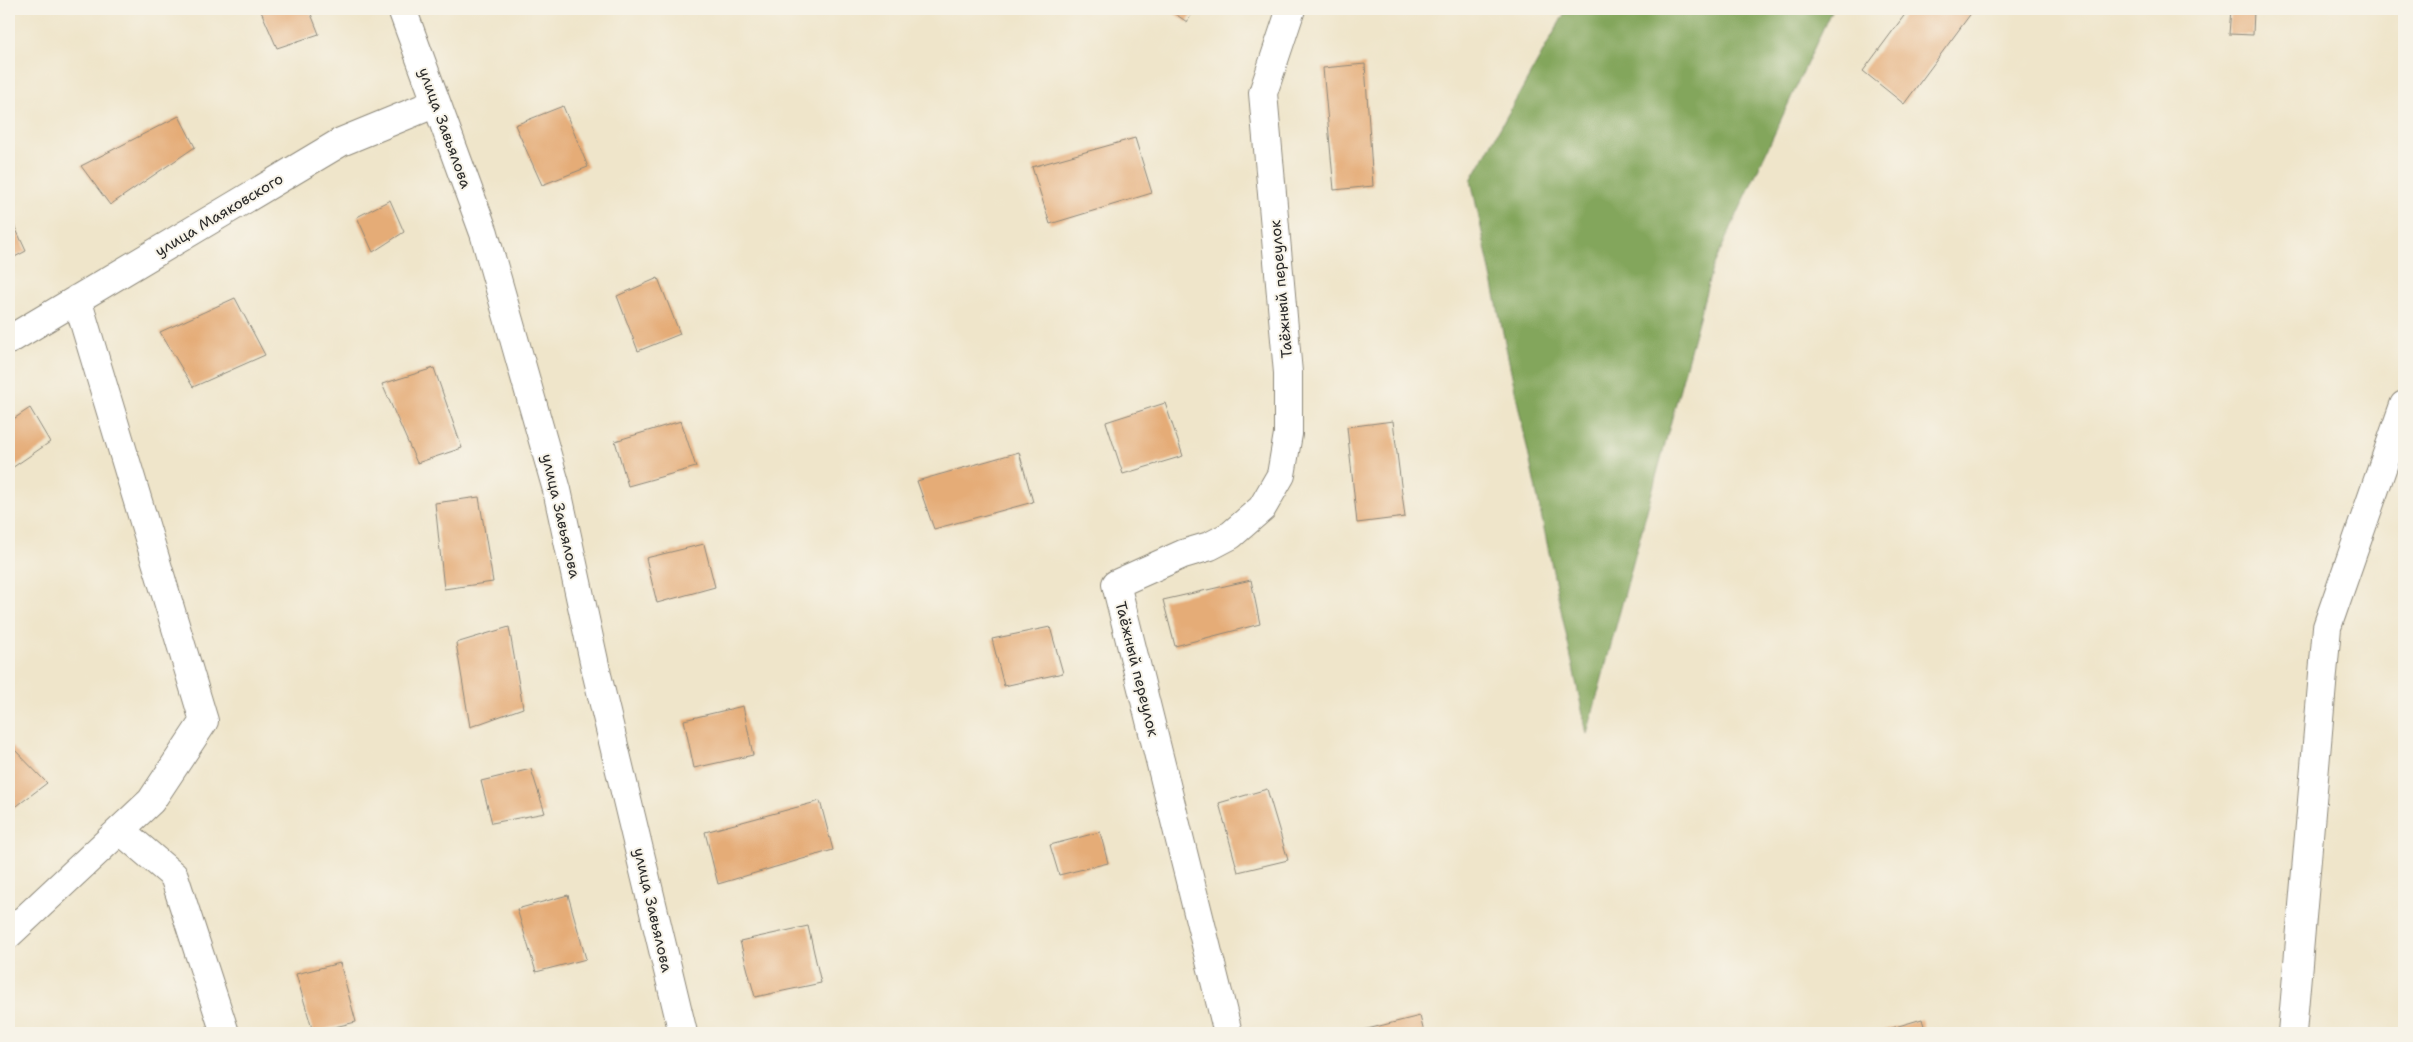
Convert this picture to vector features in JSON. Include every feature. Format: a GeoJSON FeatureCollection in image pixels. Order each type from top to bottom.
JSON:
{"type":"FeatureCollection","features":[{"type":"Feature","properties":{"kind":"street","name":"улица Завьялова"},"geometry":{"type":"LineString","coordinates":[[402,9],[484,233],[557,490],[599,685],[683,1033]]}},
{"type":"Feature","properties":{"kind":"street"},"geometry":{"type":"LineString","coordinates":[[1291,9],[1298,9]]}},
{"type":"Feature","properties":{"kind":"street","name":"Таёжный переулок"},"geometry":{"type":"LineString","coordinates":[[1228,1033],[1116,584],[1183,554],[1210,546],[1231,535],[1262,508],[1281,475],[1288,434],[1288,373],[1263,93],[1291,9]]}},
{"type":"Feature","properties":{"kind":"street","name":"улица Маяковского"},"geometry":{"type":"LineString","coordinates":[[9,340],[342,142],[436,103]]}},
{"type":"Feature","properties":{"kind":"street"},"geometry":{"type":"LineString","coordinates":[[9,934],[151,801],[204,721],[77,299]]}},
{"type":"Feature","properties":{"kind":"street"},"geometry":{"type":"LineString","coordinates":[[2292,1033],[2327,627],[2404,405]]}},
{"type":"Feature","properties":{"kind":"street"},"geometry":{"type":"LineString","coordinates":[[120,830],[174,876],[225,1033]]}},
{"type":"Feature","properties":{"kind":"green space"},"geometry":{"type":"Polygon","coordinates":[[[1567,9],[1832,9],[1712,269],[1587,734],[1471,180],[1567,9]]]}},
{"type":"Feature","properties":{"kind":"building"},"geometry":{"type":"Polygon","coordinates":[[[260,9],[309,9],[319,34],[277,48],[260,9]]]}},
{"type":"Feature","properties":{"kind":"building"},"geometry":{"type":"Polygon","coordinates":[[[1168,9],[1195,9],[1187,22],[1168,9]]]}},
{"type":"Feature","properties":{"kind":"building"},"geometry":{"type":"Polygon","coordinates":[[[1909,9],[1968,9],[1972,12],[1904,104],[1863,71],[1909,9]]]}},
{"type":"Feature","properties":{"kind":"building"},"geometry":{"type":"Polygon","coordinates":[[[2231,9],[2254,9],[2253,35],[2229,34],[2231,9]]]}},
{"type":"Feature","properties":{"kind":"building"},"geometry":{"type":"Polygon","coordinates":[[[1365,64],[1373,186],[1334,190],[1323,68],[1365,64]]]}},
{"type":"Feature","properties":{"kind":"building"},"geometry":{"type":"Polygon","coordinates":[[[563,106],[588,167],[542,185],[515,125],[563,106]]]}},
{"type":"Feature","properties":{"kind":"building"},"geometry":{"type":"Polygon","coordinates":[[[179,116],[195,147],[110,205],[81,166],[179,116]]]}},
{"type":"Feature","properties":{"kind":"building"},"geometry":{"type":"Polygon","coordinates":[[[1135,138],[1152,193],[1050,224],[1032,167],[1135,138]]]}},
{"type":"Feature","properties":{"kind":"building"},"geometry":{"type":"Polygon","coordinates":[[[390,200],[404,232],[373,252],[357,217],[390,200]]]}},
{"type":"Feature","properties":{"kind":"building"},"geometry":{"type":"Polygon","coordinates":[[[9,214],[26,251],[9,260],[9,214]]]}},
{"type":"Feature","properties":{"kind":"building"},"geometry":{"type":"Polygon","coordinates":[[[658,278],[680,334],[638,351],[617,296],[658,278]]]}},
{"type":"Feature","properties":{"kind":"building"},"geometry":{"type":"Polygon","coordinates":[[[235,298],[265,355],[193,387],[160,332],[235,298]]]}},
{"type":"Feature","properties":{"kind":"building"},"geometry":{"type":"Polygon","coordinates":[[[434,368],[462,448],[417,463],[382,384],[434,368]]]}},
{"type":"Feature","properties":{"kind":"building"},"geometry":{"type":"Polygon","coordinates":[[[1165,403],[1183,456],[1123,474],[1106,422],[1165,403]]]}},
{"type":"Feature","properties":{"kind":"building"},"geometry":{"type":"Polygon","coordinates":[[[30,408],[50,442],[9,470],[9,422],[30,408]]]}},
{"type":"Feature","properties":{"kind":"building"},"geometry":{"type":"Polygon","coordinates":[[[681,421],[696,467],[628,486],[615,441],[681,421]]]}},
{"type":"Feature","properties":{"kind":"building"},"geometry":{"type":"Polygon","coordinates":[[[1393,421],[1405,517],[1357,523],[1347,427],[1393,421]]]}},
{"type":"Feature","properties":{"kind":"building"},"geometry":{"type":"Polygon","coordinates":[[[1019,452],[1033,502],[934,529],[917,481],[1019,452]]]}},
{"type":"Feature","properties":{"kind":"building"},"geometry":{"type":"Polygon","coordinates":[[[479,497],[493,582],[444,589],[435,503],[479,497]]]}},
{"type":"Feature","properties":{"kind":"building"},"geometry":{"type":"Polygon","coordinates":[[[704,544],[715,587],[657,603],[646,558],[704,544]]]}},
{"type":"Feature","properties":{"kind":"building"},"geometry":{"type":"Polygon","coordinates":[[[1251,580],[1260,624],[1175,646],[1163,600],[1251,580]]]}},
{"type":"Feature","properties":{"kind":"building"},"geometry":{"type":"Polygon","coordinates":[[[509,627],[523,708],[470,727],[456,643],[509,627]]]}},
{"type":"Feature","properties":{"kind":"building"},"geometry":{"type":"Polygon","coordinates":[[[1050,627],[1063,673],[1004,686],[992,639],[1050,627]]]}},
{"type":"Feature","properties":{"kind":"building"},"geometry":{"type":"Polygon","coordinates":[[[743,706],[753,755],[694,768],[684,720],[743,706]]]}},
{"type":"Feature","properties":{"kind":"building"},"geometry":{"type":"Polygon","coordinates":[[[9,744],[47,783],[9,812],[9,744]]]}},
{"type":"Feature","properties":{"kind":"building"},"geometry":{"type":"Polygon","coordinates":[[[531,769],[545,813],[492,823],[481,781],[531,769]]]}},
{"type":"Feature","properties":{"kind":"building"},"geometry":{"type":"Polygon","coordinates":[[[1267,789],[1288,860],[1238,872],[1219,803],[1267,789]]]}},
{"type":"Feature","properties":{"kind":"building"},"geometry":{"type":"Polygon","coordinates":[[[820,801],[833,850],[718,884],[705,832],[820,801]]]}},
{"type":"Feature","properties":{"kind":"building"},"geometry":{"type":"Polygon","coordinates":[[[1100,832],[1108,863],[1059,875],[1050,845],[1100,832]]]}},
{"type":"Feature","properties":{"kind":"building"},"geometry":{"type":"Polygon","coordinates":[[[568,895],[586,959],[536,972],[517,909],[568,895]]]}},
{"type":"Feature","properties":{"kind":"building"},"geometry":{"type":"Polygon","coordinates":[[[808,926],[821,983],[755,997],[740,941],[808,926]]]}},
{"type":"Feature","properties":{"kind":"building"},"geometry":{"type":"Polygon","coordinates":[[[340,963],[356,1022],[313,1032],[296,974],[340,963]]]}},
{"type":"Feature","properties":{"kind":"building"},"geometry":{"type":"Polygon","coordinates":[[[1420,1016],[1424,1033],[1351,1033],[1420,1016]]]}},
{"type":"Feature","properties":{"kind":"building"},"geometry":{"type":"Polygon","coordinates":[[[1922,1019],[1926,1033],[1875,1033],[1922,1019]]]}}]}
